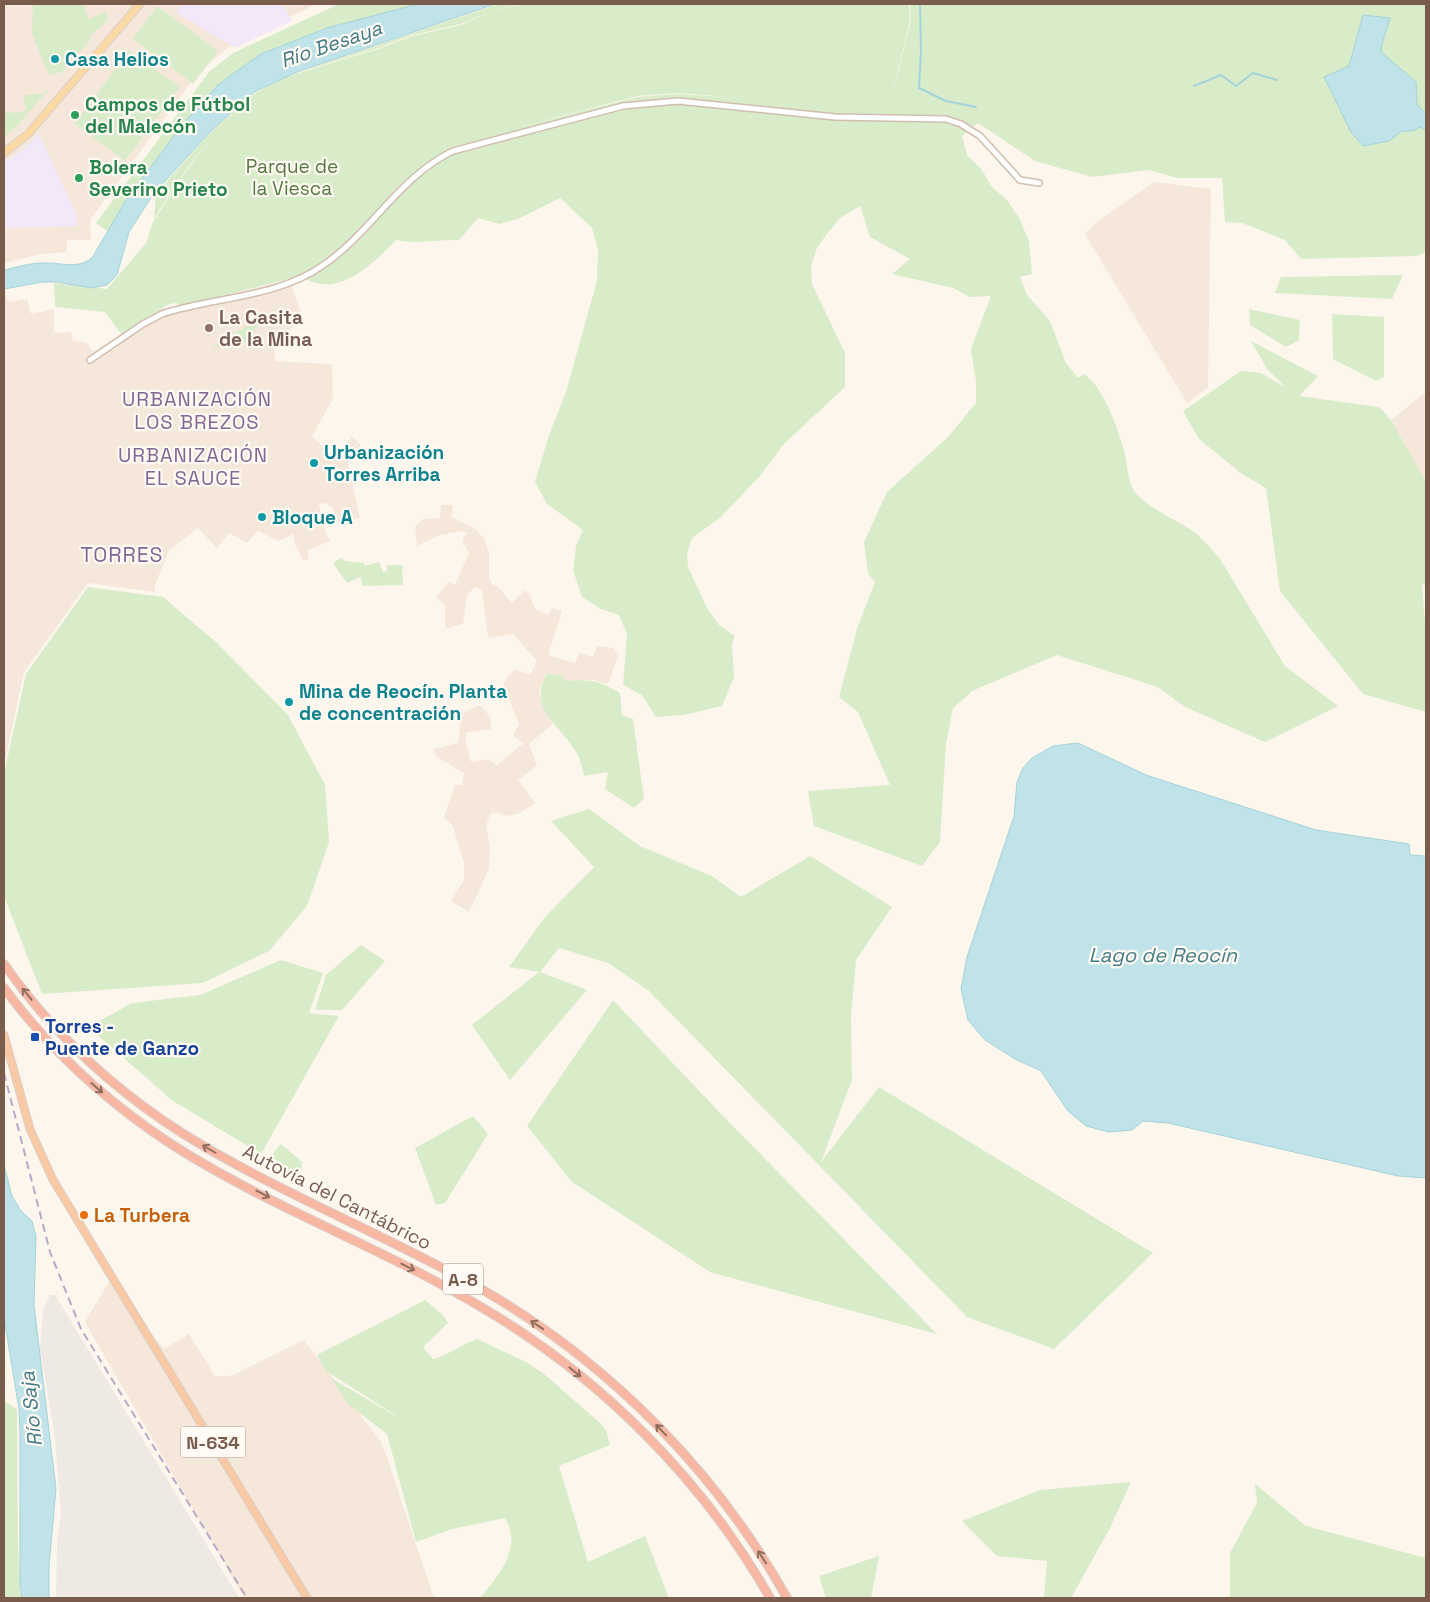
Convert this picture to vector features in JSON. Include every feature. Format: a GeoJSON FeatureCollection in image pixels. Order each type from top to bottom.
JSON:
{"type":"FeatureCollection","features":[{"type":"Feature","properties":{"kind":"highway","name":"Autovía del Cantábrico"},"geometry":{"type":"LineString","coordinates":[[4,964],[71,1044],[130,1096],[190,1138],[236,1164],[465,1280],[520,1313],[572,1350],[638,1406],[692,1464],[742,1527],[787,1598]]}},
{"type":"Feature","properties":{"kind":"highway","name":"Autovía del Cantábrico"},"geometry":{"type":"LineString","coordinates":[[4,988],[61,1055],[114,1103],[184,1151],[460,1295],[511,1326],[563,1362],[610,1402],[669,1460],[729,1534],[770,1598]]}},
{"type":"Feature","properties":{"kind":"highway","name":"N-634"},"geometry":{"type":"LineString","coordinates":[[4,1035],[24,1110],[40,1155],[80,1228],[118,1287],[307,1598]]}},
{"type":"Feature","properties":{"kind":"main road"},"geometry":{"type":"LineString","coordinates":[[4,148],[24,132],[135,4]]}},
{"type":"Feature","properties":{"kind":"main road"},"geometry":{"type":"LineString","coordinates":[[4,153],[24,139],[140,4]]}},
{"type":"Feature","properties":{"kind":"street"},"geometry":{"type":"LineString","coordinates":[[90,360],[143,324],[162,314],[291,282],[321,267],[344,249],[424,169],[442,156],[453,151],[581,116],[641,103],[666,101],[711,103],[863,118],[929,117],[946,119],[966,127],[980,136],[1020,180],[1039,183]]}},
{"type":"Feature","properties":{"kind":"shaded area"},"geometry":{"type":"Polygon","coordinates":[[[4,4],[317,4],[231,45],[198,73],[90,220],[91,240],[67,240],[67,252],[41,254],[4,263],[4,4]]]}},
{"type":"Feature","properties":{"kind":"shaded area"},"geometry":{"type":"Polygon","coordinates":[[[182,4],[283,4],[292,21],[235,48],[176,12],[182,4]]]}},
{"type":"Feature","properties":{"kind":"shaded area"},"geometry":{"type":"Polygon","coordinates":[[[39,134],[75,211],[78,226],[4,228],[4,162],[24,149],[39,134]]]}},
{"type":"Feature","properties":{"kind":"shaded area"},"geometry":{"type":"Polygon","coordinates":[[[1154,182],[1211,189],[1208,388],[1187,403],[1085,234],[1094,224],[1154,182]]]}},
{"type":"Feature","properties":{"kind":"shaded area"},"geometry":{"type":"Polygon","coordinates":[[[290,280],[302,317],[274,346],[275,361],[332,364],[333,399],[312,436],[334,458],[352,436],[361,445],[348,463],[360,518],[338,524],[333,508],[326,503],[319,504],[322,523],[330,541],[308,550],[308,559],[303,560],[295,544],[293,534],[279,541],[258,531],[247,543],[229,533],[217,548],[198,528],[169,550],[155,585],[155,592],[88,583],[24,672],[4,765],[4,291],[8,302],[27,299],[31,314],[54,309],[54,333],[71,332],[73,341],[86,342],[93,352],[158,310],[290,280]]]}},
{"type":"Feature","properties":{"kind":"shaded area"},"geometry":{"type":"Polygon","coordinates":[[[1423,394],[1426,397],[1426,483],[1391,420],[1423,394]]]}},
{"type":"Feature","properties":{"kind":"shaded area"},"geometry":{"type":"Polygon","coordinates":[[[441,505],[453,505],[451,517],[476,529],[485,540],[489,554],[489,578],[492,584],[499,588],[512,603],[525,590],[530,595],[535,609],[548,615],[552,608],[562,611],[548,655],[575,663],[579,653],[593,657],[597,646],[613,648],[618,656],[608,684],[593,680],[563,681],[547,674],[541,684],[539,693],[553,724],[529,744],[537,765],[518,780],[535,803],[520,813],[509,816],[493,812],[489,817],[486,826],[490,847],[489,869],[469,912],[451,901],[464,880],[464,863],[453,826],[444,817],[455,785],[462,785],[464,773],[437,757],[434,749],[458,743],[462,713],[478,706],[482,707],[490,717],[491,729],[466,733],[466,744],[471,762],[488,759],[497,765],[524,743],[513,736],[519,724],[503,684],[514,669],[530,675],[537,661],[513,634],[488,638],[482,590],[475,587],[467,595],[463,624],[445,629],[445,605],[436,598],[448,582],[455,585],[469,553],[462,541],[468,533],[462,531],[440,535],[417,546],[415,526],[423,519],[440,518],[441,505]]]}},
{"type":"Feature","properties":{"kind":"shaded area"},"geometry":{"type":"Polygon","coordinates":[[[109,1282],[164,1349],[189,1334],[215,1376],[231,1376],[304,1340],[382,1443],[434,1598],[244,1598],[85,1322],[109,1282]]]}},
{"type":"Feature","properties":{"kind":"shaded area"},"geometry":{"type":"Polygon","coordinates":[[[50,1295],[55,1295],[239,1598],[56,1598],[57,1544],[61,1512],[54,1430],[40,1348],[43,1310],[50,1295]]]}},
{"type":"Feature","properties":{"kind":"green space"},"geometry":{"type":"Polygon","coordinates":[[[33,4],[83,4],[89,19],[106,12],[108,20],[89,37],[91,39],[62,72],[49,75],[32,34],[33,4]]]}},
{"type":"Feature","properties":{"kind":"green space"},"geometry":{"type":"Polygon","coordinates":[[[339,4],[418,4],[279,46],[246,64],[183,124],[126,200],[108,232],[96,223],[209,72],[233,53],[339,4]]]}},
{"type":"Feature","properties":{"kind":"green space"},"geometry":{"type":"Polygon","coordinates":[[[498,4],[522,4],[491,11],[461,24],[412,35],[378,48],[291,75],[498,4]]]}},
{"type":"Feature","properties":{"kind":"green space","name":"Parque de la Viesca"},"geometry":{"type":"Polygon","coordinates":[[[526,4],[909,4],[910,20],[888,111],[911,20],[910,4],[1426,4],[1426,252],[1416,256],[1301,259],[1285,240],[1242,223],[1225,222],[1222,178],[1177,178],[1149,170],[1092,177],[1035,161],[978,123],[962,136],[967,155],[982,170],[991,186],[1007,200],[1019,218],[1029,241],[1032,274],[1020,277],[1027,295],[1050,321],[1066,363],[1078,378],[1084,374],[1091,379],[1103,396],[1120,438],[1132,487],[1143,500],[1187,527],[1208,545],[1220,559],[1285,666],[1338,706],[1265,742],[1185,707],[1158,687],[1057,655],[972,691],[953,708],[946,744],[940,842],[922,866],[814,826],[808,791],[890,785],[858,712],[839,697],[857,629],[875,582],[868,573],[864,542],[887,492],[948,437],[976,403],[976,381],[971,349],[991,296],[970,297],[953,288],[892,274],[910,259],[870,237],[860,206],[840,218],[826,235],[817,248],[811,266],[812,284],[845,353],[845,387],[784,444],[759,477],[721,517],[692,538],[687,553],[688,567],[707,608],[719,625],[735,636],[732,644],[734,677],[722,706],[684,715],[656,717],[642,695],[623,685],[627,634],[619,615],[601,609],[582,597],[573,570],[576,546],[583,530],[547,504],[535,482],[549,435],[566,392],[597,281],[598,250],[592,228],[560,198],[518,219],[499,224],[478,218],[459,240],[413,242],[396,240],[365,269],[340,282],[314,283],[301,276],[180,306],[177,303],[169,304],[121,334],[105,312],[55,307],[54,283],[107,289],[146,243],[153,222],[209,140],[229,117],[255,93],[286,77],[378,49],[412,36],[461,25],[491,11],[526,4]],[[679,93],[637,96],[504,131],[637,97],[679,94],[740,98],[679,93]]]}},
{"type":"Feature","properties":{"kind":"green space"},"geometry":{"type":"Polygon","coordinates":[[[157,6],[218,51],[193,84],[133,39],[157,6]]]}},
{"type":"Feature","properties":{"kind":"green space"},"geometry":{"type":"Polygon","coordinates":[[[129,50],[180,87],[125,161],[75,124],[129,50]]]}},
{"type":"Feature","properties":{"kind":"green space"},"geometry":{"type":"Polygon","coordinates":[[[49,89],[17,126],[4,137],[4,113],[23,112],[26,110],[23,95],[41,94],[49,89]]]}},
{"type":"Feature","properties":{"kind":"green space"},"geometry":{"type":"Polygon","coordinates":[[[252,95],[224,123],[198,154],[154,219],[156,193],[211,132],[252,95]]]}},
{"type":"Feature","properties":{"kind":"green space"},"geometry":{"type":"Polygon","coordinates":[[[1403,275],[1392,299],[1275,293],[1281,277],[1403,275]]]}},
{"type":"Feature","properties":{"kind":"green space"},"geometry":{"type":"Polygon","coordinates":[[[1249,309],[1300,320],[1299,340],[1286,347],[1250,325],[1249,309]]]}},
{"type":"Feature","properties":{"kind":"green space"},"geometry":{"type":"Polygon","coordinates":[[[1332,314],[1384,317],[1384,377],[1376,381],[1333,359],[1332,314]]]}},
{"type":"Feature","properties":{"kind":"green space"},"geometry":{"type":"Polygon","coordinates":[[[273,315],[275,319],[258,326],[245,342],[211,348],[235,332],[273,315]]]}},
{"type":"Feature","properties":{"kind":"green space"},"geometry":{"type":"Polygon","coordinates":[[[1251,341],[1318,376],[1299,396],[1379,407],[1391,420],[1426,482],[1426,586],[1422,584],[1426,634],[1426,712],[1363,694],[1280,591],[1266,488],[1242,474],[1199,439],[1183,411],[1241,371],[1261,373],[1285,387],[1267,369],[1251,341]]]}},
{"type":"Feature","properties":{"kind":"green space"},"geometry":{"type":"Polygon","coordinates":[[[341,558],[345,561],[364,563],[365,566],[379,562],[383,572],[387,571],[387,565],[402,565],[403,585],[362,586],[361,577],[347,583],[333,563],[341,558]]]}},
{"type":"Feature","properties":{"kind":"green space"},"geometry":{"type":"Polygon","coordinates":[[[88,587],[163,597],[217,643],[288,715],[325,785],[329,842],[307,906],[269,951],[203,983],[42,994],[4,896],[4,774],[26,674],[88,587]]]}},
{"type":"Feature","properties":{"kind":"green space"},"geometry":{"type":"Polygon","coordinates":[[[547,674],[564,676],[564,681],[586,680],[600,683],[620,693],[622,715],[633,719],[644,799],[634,808],[605,789],[608,772],[584,776],[580,759],[575,750],[554,724],[543,706],[542,686],[547,674]]]}},
{"type":"Feature","properties":{"kind":"green space"},"geometry":{"type":"Polygon","coordinates":[[[589,809],[640,846],[712,876],[741,897],[810,856],[892,907],[856,960],[851,1015],[852,1080],[821,1162],[879,1087],[1153,1253],[1054,1349],[967,1317],[649,991],[608,963],[559,948],[540,972],[587,990],[510,1080],[472,1025],[539,972],[509,967],[545,917],[594,867],[551,821],[589,809]]]}},
{"type":"Feature","properties":{"kind":"green space"},"geometry":{"type":"Polygon","coordinates":[[[361,945],[385,961],[342,1010],[315,1010],[326,975],[361,945]]]}},
{"type":"Feature","properties":{"kind":"green space"},"geometry":{"type":"Polygon","coordinates":[[[281,960],[323,973],[309,1013],[339,1016],[261,1154],[173,1101],[88,1027],[132,1003],[200,995],[281,960]]]}},
{"type":"Feature","properties":{"kind":"green space"},"geometry":{"type":"Polygon","coordinates":[[[613,1000],[723,1116],[937,1334],[710,1272],[572,1182],[527,1126],[613,1000]]]}},
{"type":"Feature","properties":{"kind":"green space"},"geometry":{"type":"Polygon","coordinates":[[[473,1116],[488,1134],[445,1203],[436,1205],[415,1148],[473,1116]]]}},
{"type":"Feature","properties":{"kind":"green space"},"geometry":{"type":"Polygon","coordinates":[[[281,1144],[302,1162],[301,1180],[271,1156],[281,1144]]]}},
{"type":"Feature","properties":{"kind":"green space"},"geometry":{"type":"Polygon","coordinates":[[[425,1300],[444,1316],[448,1323],[423,1347],[433,1359],[477,1339],[526,1362],[544,1374],[606,1430],[610,1445],[559,1466],[588,1562],[645,1536],[669,1598],[480,1598],[501,1570],[510,1550],[510,1529],[505,1518],[452,1529],[416,1542],[387,1434],[348,1404],[331,1378],[406,1422],[326,1371],[317,1355],[425,1300]]]}},
{"type":"Feature","properties":{"kind":"green space"},"geometry":{"type":"Polygon","coordinates":[[[4,1401],[17,1409],[18,1545],[21,1598],[4,1598],[4,1401]]]}},
{"type":"Feature","properties":{"kind":"green space"},"geometry":{"type":"Polygon","coordinates":[[[1131,1482],[1110,1528],[1071,1598],[1044,1598],[1047,1561],[997,1556],[962,1521],[1040,1490],[1131,1482]]]}},
{"type":"Feature","properties":{"kind":"green space"},"geometry":{"type":"Polygon","coordinates":[[[1255,1484],[1306,1526],[1426,1558],[1426,1598],[1230,1598],[1230,1553],[1257,1503],[1255,1484]]]}},
{"type":"Feature","properties":{"kind":"green space"},"geometry":{"type":"Polygon","coordinates":[[[879,1556],[871,1598],[826,1598],[819,1576],[879,1556]]]}},
{"type":"Feature","properties":{"kind":"water","name":"Río Besaya"},"geometry":{"type":"Polygon","coordinates":[[[418,4],[495,4],[297,72],[254,92],[211,131],[154,193],[129,232],[117,275],[107,285],[92,288],[56,282],[42,282],[4,289],[4,270],[38,263],[74,265],[86,262],[92,258],[126,200],[183,124],[218,85],[261,54],[327,28],[418,4]]]}},
{"type":"Feature","properties":{"kind":"water"},"geometry":{"type":"Polygon","coordinates":[[[1363,15],[1390,18],[1381,52],[1416,82],[1417,104],[1426,114],[1426,131],[1420,127],[1413,131],[1402,131],[1389,141],[1363,146],[1351,132],[1324,77],[1349,66],[1363,15]]]}},
{"type":"Feature","properties":{"kind":"water","name":"Lago de Reocín"},"geometry":{"type":"Polygon","coordinates":[[[1078,743],[1146,775],[1316,830],[1409,844],[1410,855],[1426,856],[1426,1178],[1398,1176],[1168,1123],[1143,1121],[1132,1130],[1109,1132],[1086,1126],[1068,1111],[1041,1071],[1015,1059],[985,1040],[968,1020],[961,989],[967,957],[1014,816],[1017,782],[1023,768],[1032,758],[1053,746],[1078,743]]]}},
{"type":"Feature","properties":{"kind":"water","name":"Río Saja"},"geometry":{"type":"Polygon","coordinates":[[[4,1165],[12,1196],[21,1211],[32,1221],[36,1236],[34,1305],[56,1489],[49,1566],[49,1598],[22,1598],[20,1584],[19,1409],[4,1318],[4,1165]]]}},
{"type":"Feature","properties":{"kind":"waterway"},"geometry":{"type":"LineString","coordinates":[[920,4],[921,51],[919,88],[946,101],[976,107]]}},
{"type":"Feature","properties":{"kind":"waterway"},"geometry":{"type":"LineString","coordinates":[[1194,86],[1221,75],[1236,86],[1253,73],[1277,80]]}},
{"type":"Feature","properties":{"kind":"railway"},"geometry":{"type":"LineString","coordinates":[[4,1073],[50,1252],[81,1329],[247,1598]]}},
{"type":"Feature","properties":{"kind":"place","name":"Casa Helios"},"geometry":{"type":"Point","coordinates":[55,59]}},
{"type":"Feature","properties":{"kind":"place","name":"Campos de Fútbol del Malecón"},"geometry":{"type":"Point","coordinates":[75,115]}},
{"type":"Feature","properties":{"kind":"place","name":"Bolera Severino Prieto"},"geometry":{"type":"Point","coordinates":[79,178]}},
{"type":"Feature","properties":{"kind":"place","name":"La Casita de la Mina"},"geometry":{"type":"Point","coordinates":[209,328]}},
{"type":"Feature","properties":{"kind":"place","name":"Urbanización Torres Arriba"},"geometry":{"type":"Point","coordinates":[314,463]}},
{"type":"Feature","properties":{"kind":"place","name":"Bloque A"},"geometry":{"type":"Point","coordinates":[262,517]}},
{"type":"Feature","properties":{"kind":"place","name":"Mina de Reocín. Planta de concentración"},"geometry":{"type":"Point","coordinates":[289,702]}},
{"type":"Feature","properties":{"kind":"place","name":"Torres - Puente de Ganzo"},"geometry":{"type":"Point","coordinates":[35,1037]}},
{"type":"Feature","properties":{"kind":"place","name":"La Turbera"},"geometry":{"type":"Point","coordinates":[84,1215]}},
{"type":"Feature","properties":{"kind":"district","name":"URBANIZACIÓN LOS BREZOS"},"geometry":{"type":"Point","coordinates":[197,410]}},
{"type":"Feature","properties":{"kind":"district","name":"URBANIZACIÓN EL SAUCE"},"geometry":{"type":"Point","coordinates":[193,466]}},
{"type":"Feature","properties":{"kind":"district","name":"TORRES"},"geometry":{"type":"Point","coordinates":[122,554]}}]}
